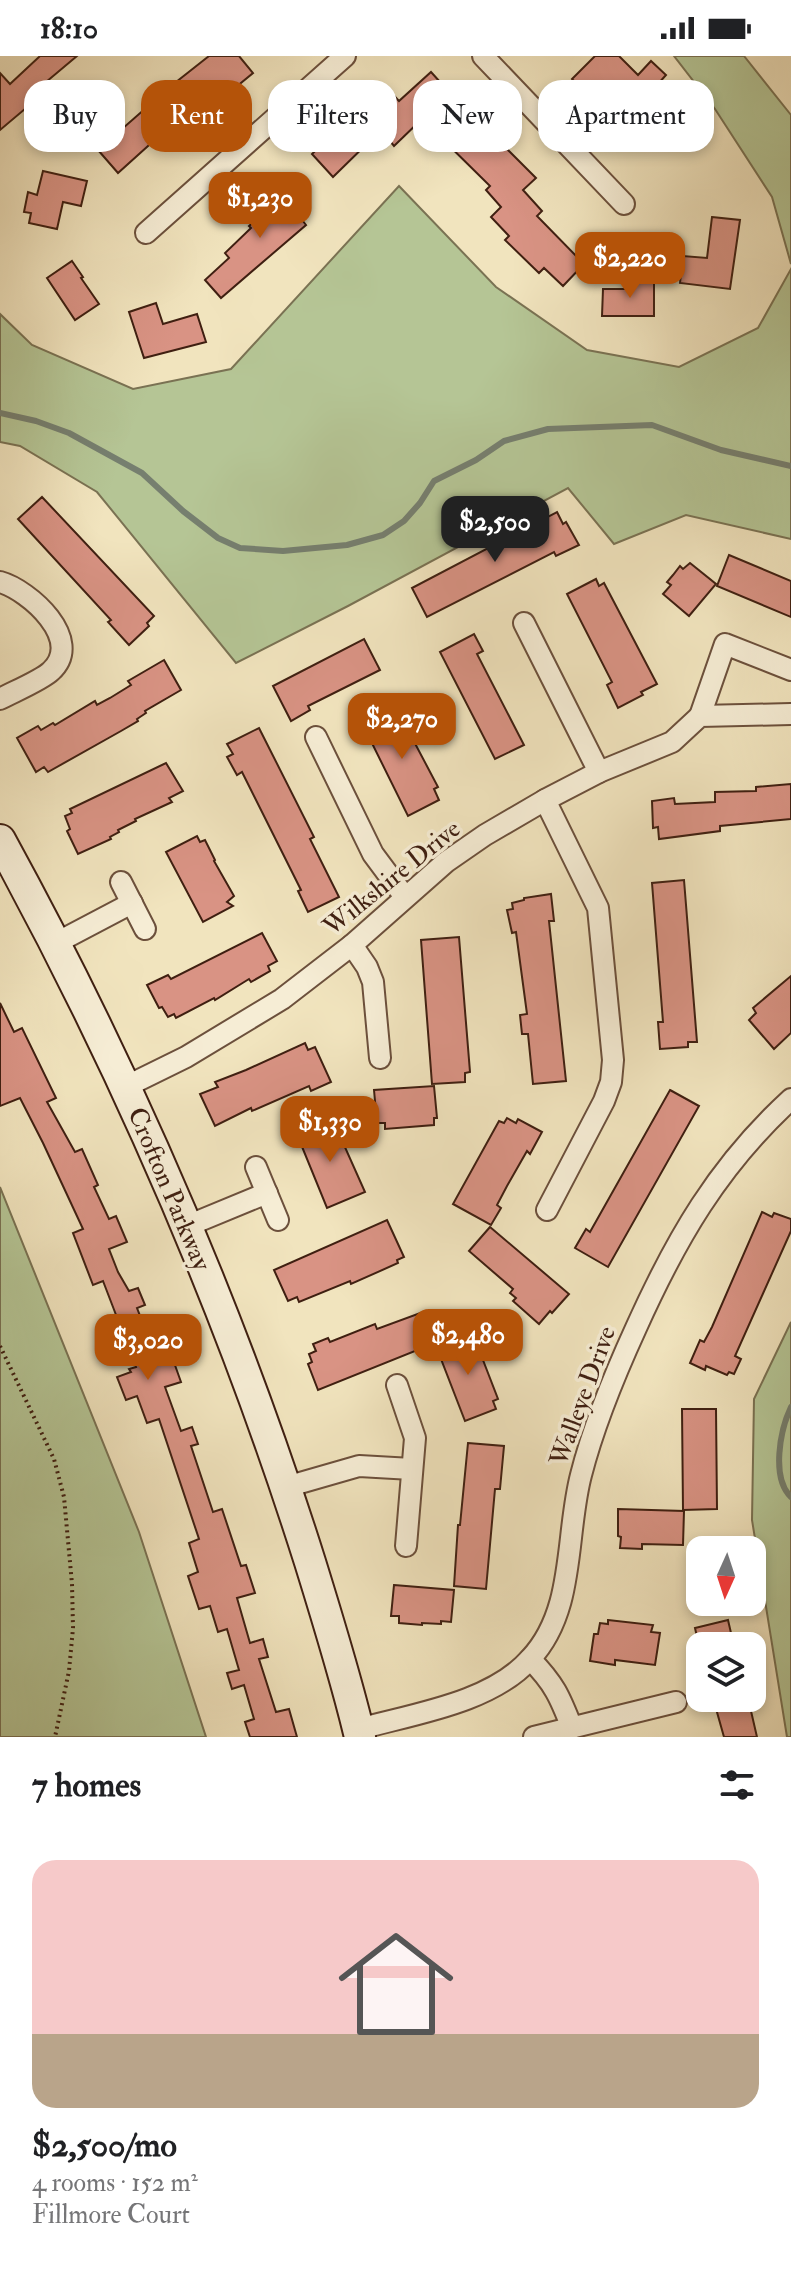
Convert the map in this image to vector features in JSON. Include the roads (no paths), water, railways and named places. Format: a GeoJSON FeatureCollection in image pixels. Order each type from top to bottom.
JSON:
{"type":"FeatureCollection","features":[{"type":"Feature","properties":{"kind":"street"},"geometry":{"type":"LineString","coordinates":[[146,233],[345,56]]}},
{"type":"Feature","properties":{"kind":"street"},"geometry":{"type":"LineString","coordinates":[[483,56],[624,204]]}},
{"type":"Feature","properties":{"kind":"street"},"geometry":{"type":"LineString","coordinates":[[0,582],[25,593],[59,630],[62,641],[51,671],[0,699]]}},
{"type":"Feature","properties":{"kind":"street"},"geometry":{"type":"LineString","coordinates":[[524,623],[599,772]]}},
{"type":"Feature","properties":{"kind":"street"},"geometry":{"type":"LineString","coordinates":[[791,670],[725,644],[700,716],[791,714]]}},
{"type":"Feature","properties":{"kind":"street","name":"Wilkshire Drive"},"geometry":{"type":"LineString","coordinates":[[125,1087],[186,1057],[282,999],[352,945],[446,862],[485,835],[599,772],[672,742],[700,716]]}},
{"type":"Feature","properties":{"kind":"street"},"geometry":{"type":"LineString","coordinates":[[316,737],[373,854],[405,897]]}},
{"type":"Feature","properties":{"kind":"street"},"geometry":{"type":"LineString","coordinates":[[545,800],[598,908],[613,1060],[611,1082],[604,1101],[547,1210]]}},
{"type":"Feature","properties":{"kind":"street","name":"Crofton Parkway"},"geometry":{"type":"LineString","coordinates":[[0,840],[56,943],[187,1226],[286,1487],[360,1733]]}},
{"type":"Feature","properties":{"kind":"street"},"geometry":{"type":"LineString","coordinates":[[121,882],[145,929]]}},
{"type":"Feature","properties":{"kind":"street"},"geometry":{"type":"LineString","coordinates":[[56,943],[132,903]]}},
{"type":"Feature","properties":{"kind":"street"},"geometry":{"type":"LineString","coordinates":[[352,945],[373,982],[380,1058]]}},
{"type":"Feature","properties":{"kind":"street","name":"Walleye Drive"},"geometry":{"type":"LineString","coordinates":[[360,1733],[464,1700],[512,1676],[548,1635],[565,1581],[580,1478],[608,1389],[683,1231],[742,1148],[791,1099]]}},
{"type":"Feature","properties":{"kind":"street"},"geometry":{"type":"LineString","coordinates":[[256,1167],[278,1220]]}},
{"type":"Feature","properties":{"kind":"street"},"geometry":{"type":"LineString","coordinates":[[187,1226],[267,1193]]}},
{"type":"Feature","properties":{"kind":"street"},"geometry":{"type":"LineString","coordinates":[[397,1385],[415,1438],[406,1546]]}},
{"type":"Feature","properties":{"kind":"street"},"geometry":{"type":"LineString","coordinates":[[286,1487],[359,1466],[412,1469]]}},
{"type":"Feature","properties":{"kind":"street"},"geometry":{"type":"LineString","coordinates":[[530,1659],[551,1680],[572,1728]]}},
{"type":"Feature","properties":{"kind":"street"},"geometry":{"type":"LineString","coordinates":[[534,1737],[676,1702]]}},
{"type":"Feature","properties":{"kind":"waterway"},"geometry":{"type":"LineString","coordinates":[[0,413],[69,433],[142,473],[218,538],[240,548],[283,551],[347,545],[383,535],[404,521],[434,481],[476,460],[504,441],[548,429],[652,425],[721,450],[791,466]]}},
{"type":"Feature","properties":{"kind":"waterway"},"geometry":{"type":"LineString","coordinates":[[791,1407],[779,1454],[781,1478],[791,1497]]}}]}
